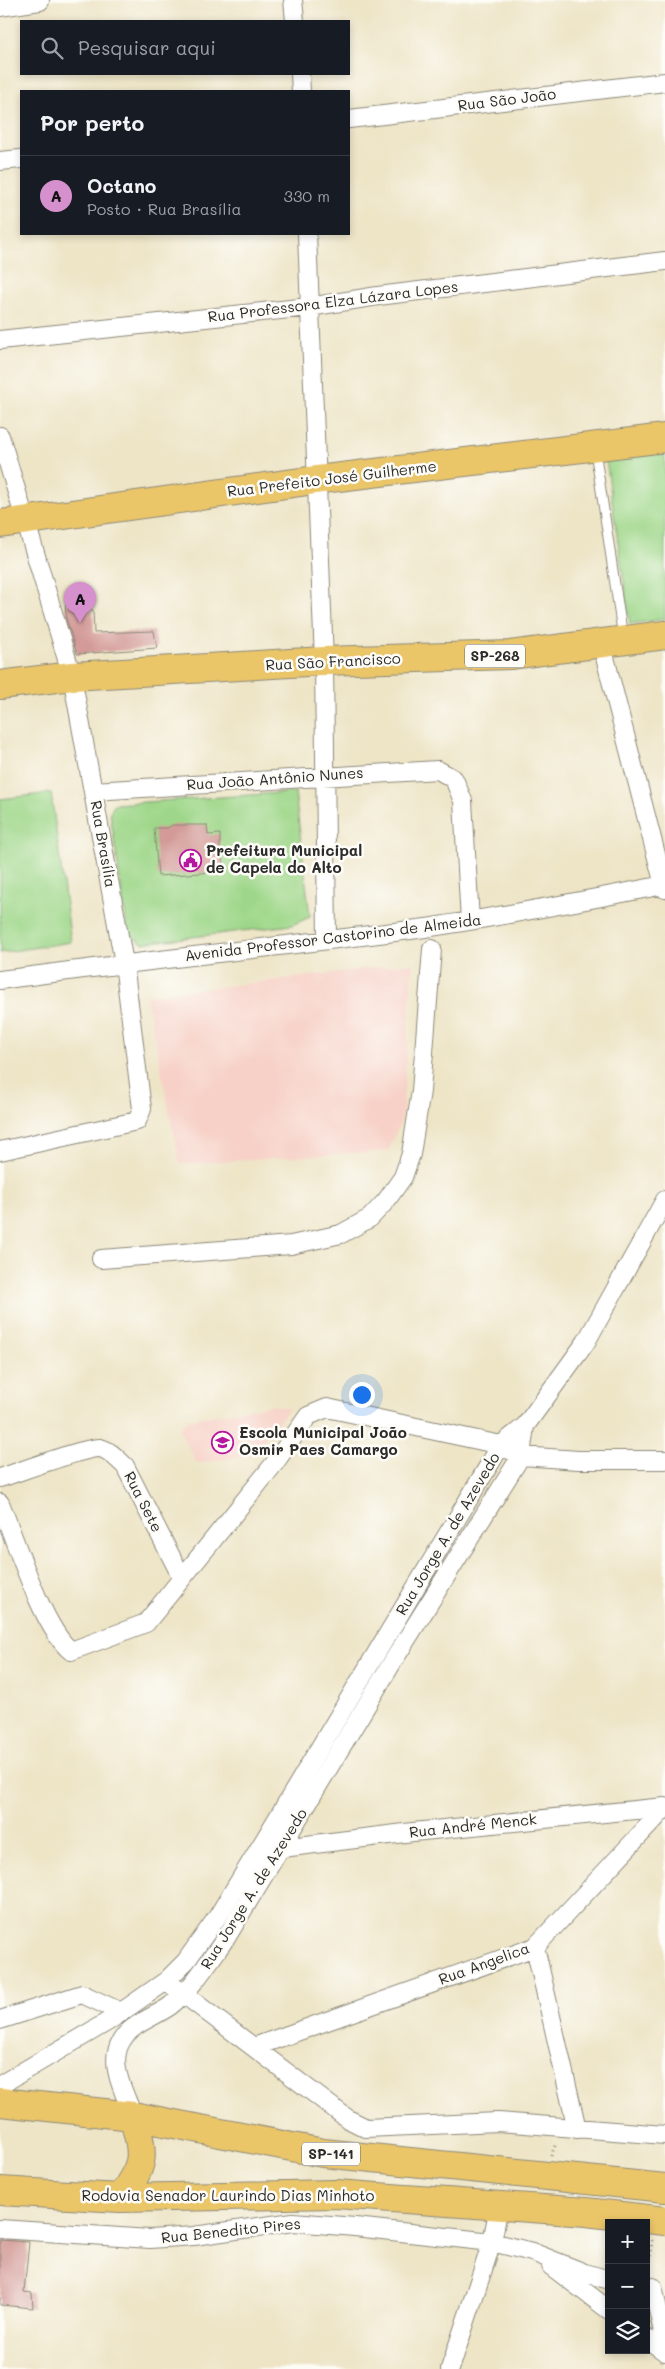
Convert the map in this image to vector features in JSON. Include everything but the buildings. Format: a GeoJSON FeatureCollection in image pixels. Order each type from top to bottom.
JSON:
{"type":"FeatureCollection","features":[{"type":"Feature","properties":{"kind":"main road","name":"Rua Prefeito José Guilherme"},"geometry":{"type":"LineString","coordinates":[[0,524],[315,480],[665,438]]}},
{"type":"Feature","properties":{"kind":"main road","name":"Rua São Francisco"},"geometry":{"type":"LineString","coordinates":[[0,685],[72,676],[324,661],[510,655],[665,635]]}},
{"type":"Feature","properties":{"kind":"main road","name":"SP-141"},"geometry":{"type":"LineString","coordinates":[[0,2102],[133,2116],[324,2153],[665,2188]]}},
{"type":"Feature","properties":{"kind":"main road"},"geometry":{"type":"LineString","coordinates":[[120,2198],[137,2175],[142,2157],[133,2116]]}},
{"type":"Feature","properties":{"kind":"main road","name":"Rodovia Senador Laurindo Dias Minhoto"},"geometry":{"type":"LineString","coordinates":[[0,2191],[120,2198],[336,2194],[660,2220]]}},
{"type":"Feature","properties":{"kind":"street"},"geometry":{"type":"LineString","coordinates":[[294,0],[295,20]]}},
{"type":"Feature","properties":{"kind":"street"},"geometry":{"type":"LineString","coordinates":[[0,7],[40,1]]}},
{"type":"Feature","properties":{"kind":"street"},"geometry":{"type":"LineString","coordinates":[[300,75],[301,90]]}},
{"type":"Feature","properties":{"kind":"street","name":"Rua São João"},"geometry":{"type":"LineString","coordinates":[[350,119],[665,82]]}},
{"type":"Feature","properties":{"kind":"street"},"geometry":{"type":"LineString","coordinates":[[0,161],[20,159]]}},
{"type":"Feature","properties":{"kind":"street"},"geometry":{"type":"LineString","coordinates":[[307,235],[315,480],[324,661],[327,940]]}},
{"type":"Feature","properties":{"kind":"street","name":"Rua Professora Elza Lázara Lopes"},"geometry":{"type":"LineString","coordinates":[[0,340],[309,307],[378,296],[665,261]]}},
{"type":"Feature","properties":{"kind":"street","name":"Rua Brasília"},"geometry":{"type":"LineString","coordinates":[[0,436],[72,676],[124,963],[142,1109],[137,1121],[0,1151]]}},
{"type":"Feature","properties":{"kind":"street"},"geometry":{"type":"LineString","coordinates":[[612,642],[664,887]]}},
{"type":"Feature","properties":{"kind":"street","name":"Rua João Antônio Nunes"},"geometry":{"type":"LineString","coordinates":[[93,791],[325,775],[438,770],[454,779],[463,801],[470,921]]}},
{"type":"Feature","properties":{"kind":"street","name":"Avenida Professor Castorino de Almeida"},"geometry":{"type":"LineString","coordinates":[[0,980],[470,921],[664,887]]}},
{"type":"Feature","properties":{"kind":"street"},"geometry":{"type":"LineString","coordinates":[[101,1259],[291,1245],[341,1234],[370,1218],[386,1202],[403,1177],[411,1154],[421,1090],[432,949]]}},
{"type":"Feature","properties":{"kind":"street"},"geometry":{"type":"LineString","coordinates":[[525,1426],[586,1342],[665,1200]]}},
{"type":"Feature","properties":{"kind":"street"},"geometry":{"type":"LineString","coordinates":[[0,1503],[49,1624],[60,1643],[71,1651],[146,1623],[279,1457],[308,1416],[327,1408],[501,1445],[521,1456],[578,1460],[665,1460]]}},
{"type":"Feature","properties":{"kind":"street","name":"Rua Jorge A. de Azevedo"},"geometry":{"type":"LineString","coordinates":[[0,2085],[68,2046],[150,1993],[166,1981],[186,1961],[218,1916],[501,1445],[525,1426]]}},
{"type":"Feature","properties":{"kind":"street","name":"Rua Jorge A. de Azevedo"},"geometry":{"type":"LineString","coordinates":[[133,2116],[121,2082],[115,2052],[122,2038],[136,2026],[170,2006],[183,1994],[226,1938],[395,1658],[521,1456],[525,1426]]}},
{"type":"Feature","properties":{"kind":"street","name":"Rua Sete"},"geometry":{"type":"LineString","coordinates":[[0,1478],[100,1448],[112,1454],[125,1466],[182,1578]]}},
{"type":"Feature","properties":{"kind":"street","name":"Rua André Menck"},"geometry":{"type":"LineString","coordinates":[[282,1848],[413,1832],[665,1807]]}},
{"type":"Feature","properties":{"kind":"street","name":"Rua Angelica"},"geometry":{"type":"LineString","coordinates":[[254,2047],[535,1947],[665,1807]]}},
{"type":"Feature","properties":{"kind":"street"},"geometry":{"type":"LineString","coordinates":[[265,1839],[282,1848]]}},
{"type":"Feature","properties":{"kind":"street"},"geometry":{"type":"LineString","coordinates":[[535,1947],[570,2128]]}},
{"type":"Feature","properties":{"kind":"street"},"geometry":{"type":"LineString","coordinates":[[166,1981],[348,2119],[366,2128],[498,2122],[665,2135]]}},
{"type":"Feature","properties":{"kind":"street"},"geometry":{"type":"LineString","coordinates":[[0,2020],[82,1994],[121,2012]]}},
{"type":"Feature","properties":{"kind":"street"},"geometry":{"type":"LineString","coordinates":[[364,2158],[366,2128]]}},
{"type":"Feature","properties":{"kind":"street"},"geometry":{"type":"LineString","coordinates":[[450,2369],[492,2242],[499,2206]]}},
{"type":"Feature","properties":{"kind":"street","name":"Rua Benedito Pires"},"geometry":{"type":"LineString","coordinates":[[0,2229],[150,2239],[194,2236],[293,2222],[355,2227],[492,2242],[532,2252],[605,2279]]}},
{"type":"Feature","properties":{"kind":"street"},"geometry":{"type":"LineString","coordinates":[[532,2252],[608,2309]]}},
{"type":"Feature","properties":{"kind":"street"},"geometry":{"type":"LineString","coordinates":[[653,2287],[665,2341]]}},
{"type":"Feature","properties":{"kind":"street"},"geometry":{"type":"LineString","coordinates":[[650,2341],[665,2352]]}},
{"type":"Feature","properties":{"kind":"lane"},"geometry":{"type":"LineString","coordinates":[[594,448],[612,642]]}},
{"type":"Feature","properties":{"kind":"path"},"geometry":{"type":"LineString","coordinates":[[544,2176],[570,2128]]}},
{"type":"Feature","properties":{"kind":"path"},"geometry":{"type":"LineString","coordinates":[[653,2287],[651,2253],[660,2220]]}},
{"type":"Feature","properties":{"kind":"shaded area"},"geometry":{"type":"Polygon","coordinates":[[[413,963],[402,1119],[388,1151],[180,1164],[146,996],[413,963]]]}},
{"type":"Feature","properties":{"kind":"shaded area","name":"Escola Municipal João Osmir Paes Camargo"},"geometry":{"type":"Polygon","coordinates":[[[273,1405],[289,1409],[251,1455],[197,1463],[179,1430],[187,1420],[273,1405]]]}},
{"type":"Feature","properties":{"kind":"green space"},"geometry":{"type":"Polygon","coordinates":[[[665,452],[665,619],[630,624],[606,460],[665,452]]]}},
{"type":"Feature","properties":{"kind":"green space"},"geometry":{"type":"Polygon","coordinates":[[[295,792],[310,917],[292,925],[143,943],[128,934],[110,812],[115,804],[295,792]]]}},
{"type":"Feature","properties":{"kind":"green space"},"geometry":{"type":"Polygon","coordinates":[[[51,793],[71,942],[0,953],[0,799],[51,793]]]}},
{"type":"Feature","properties":{"kind":"place","name":"Octano"},"geometry":{"type":"Point","coordinates":[80,623]}},
{"type":"Feature","properties":{"kind":"place","name":"Prefeitura Municipal de Capela do Alto"},"geometry":{"type":"Point","coordinates":[190,860]}},
{"type":"Feature","properties":{"kind":"place","name":"Escola Municipal João Osmir Paes Camargo"},"geometry":{"type":"Point","coordinates":[223,1442]}}]}
